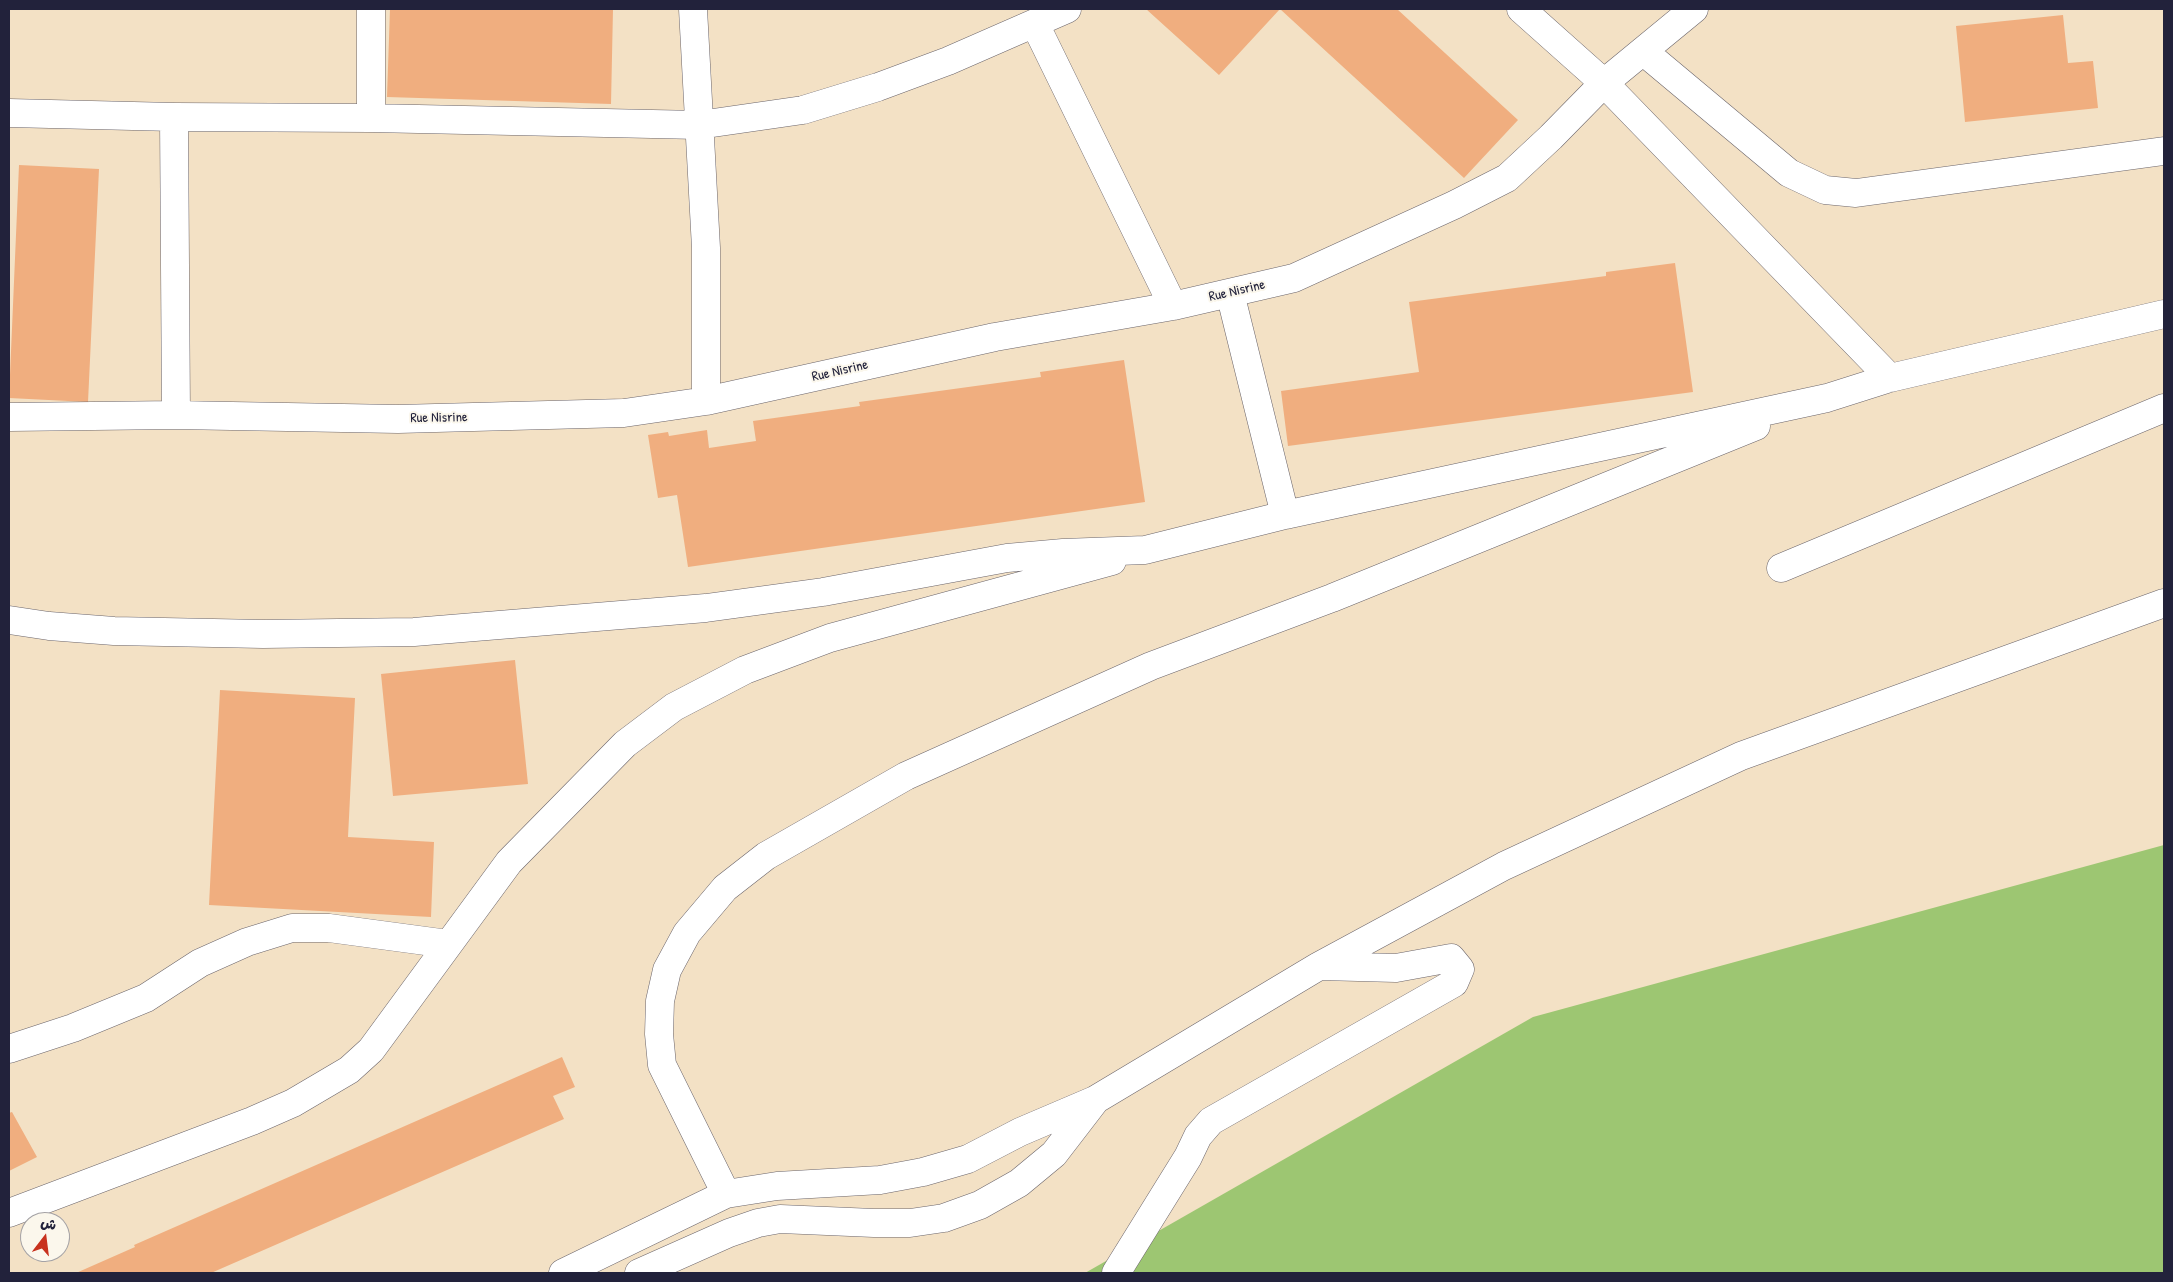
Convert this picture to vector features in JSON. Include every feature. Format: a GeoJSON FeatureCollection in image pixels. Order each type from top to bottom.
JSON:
{"type":"FeatureCollection","features":[{"type":"Feature","properties":{"kind":"street"},"geometry":{"type":"LineString","coordinates":[[370,9],[371,118]]}},
{"type":"Feature","properties":{"kind":"street"},"geometry":{"type":"LineString","coordinates":[[692,9],[706,248],[706,401]]}},
{"type":"Feature","properties":{"kind":"street"},"geometry":{"type":"LineString","coordinates":[[9,114],[371,118],[700,126],[804,110],[878,87],[948,61],[1067,9]]}},
{"type":"Feature","properties":{"kind":"street"},"geometry":{"type":"LineString","coordinates":[[1521,9],[1604,83],[1890,378]]}},
{"type":"Feature","properties":{"kind":"street","name":"Rue Nisrine"},"geometry":{"type":"LineString","coordinates":[[9,417],[176,415],[398,419],[624,414],[706,401],[995,337],[1174,306],[1294,278],[1507,178],[1604,83],[1694,9]]}},
{"type":"Feature","properties":{"kind":"street"},"geometry":{"type":"LineString","coordinates":[[1035,24],[1174,306]]}},
{"type":"Feature","properties":{"kind":"street"},"geometry":{"type":"LineString","coordinates":[[1643,51],[1789,173],[1825,190],[1856,193],[2164,151]]}},
{"type":"Feature","properties":{"kind":"street"},"geometry":{"type":"LineString","coordinates":[[174,117],[176,415]]}},
{"type":"Feature","properties":{"kind":"street"},"geometry":{"type":"LineString","coordinates":[[1230,293],[1284,514]]}},
{"type":"Feature","properties":{"kind":"street"},"geometry":{"type":"LineString","coordinates":[[726,1194],[662,1066],[659,1034],[660,1000],[667,970],[687,932],[725,888],[766,856],[906,776],[1151,666],[1332,598],[1827,398],[1890,378],[2164,314]]}},
{"type":"Feature","properties":{"kind":"street"},"geometry":{"type":"LineString","coordinates":[[9,1213],[76,1186],[201,1142],[293,1103],[349,1070],[371,1050],[509,862],[576,792],[625,744],[674,707],[745,670],[830,638],[975,597],[1081,571],[1145,550],[1284,514],[1827,398]]}},
{"type":"Feature","properties":{"kind":"street"},"geometry":{"type":"LineString","coordinates":[[1781,568],[2164,408]]}},
{"type":"Feature","properties":{"kind":"street"},"geometry":{"type":"LineString","coordinates":[[9,620],[49,626],[114,631],[263,634],[414,632],[706,608],[823,592],[1007,558],[1063,553],[1145,550]]}},
{"type":"Feature","properties":{"kind":"street"},"geometry":{"type":"LineString","coordinates":[[563,1273],[726,1194],[777,1186],[880,1180],[923,1172],[968,1159],[1020,1132],[1095,1100],[1319,966],[1504,866],[1741,756],[2164,603]]}},
{"type":"Feature","properties":{"kind":"street"},"geometry":{"type":"LineString","coordinates":[[9,1048],[73,1028],[146,998],[200,963],[247,942],[292,928],[329,928],[448,944]]}},
{"type":"Feature","properties":{"kind":"street"},"geometry":{"type":"LineString","coordinates":[[1116,1273],[1188,1157],[1198,1136],[1211,1121],[1454,983],[1460,969],[1451,958],[1396,968],[1319,966]]}},
{"type":"Feature","properties":{"kind":"street"},"geometry":{"type":"LineString","coordinates":[[639,1273],[729,1234],[780,1218],[910,1223],[944,1218],[980,1205],[1019,1183],[1054,1154],[1095,1100]]}},
{"type":"Feature","properties":{"kind":"green space"},"geometry":{"type":"Polygon","coordinates":[[[2164,845],[2164,1273],[1085,1273],[1533,1017],[2164,845]]]}},
{"type":"Feature","properties":{"kind":"building"},"geometry":{"type":"Polygon","coordinates":[[[390,9],[613,9],[611,104],[387,97],[390,9]]]}},
{"type":"Feature","properties":{"kind":"building"},"geometry":{"type":"Polygon","coordinates":[[[1146,9],[1280,9],[1219,75],[1146,9]]]}},
{"type":"Feature","properties":{"kind":"building"},"geometry":{"type":"Polygon","coordinates":[[[1280,9],[1397,9],[1518,120],[1464,178],[1280,9]]]}},
{"type":"Feature","properties":{"kind":"building"},"geometry":{"type":"Polygon","coordinates":[[[2063,15],[2068,63],[2093,61],[2098,108],[1965,122],[1956,26],[2063,15]]]}},
{"type":"Feature","properties":{"kind":"building"},"geometry":{"type":"Polygon","coordinates":[[[19,165],[99,169],[88,402],[9,398],[19,165]]]}},
{"type":"Feature","properties":{"kind":"building"},"geometry":{"type":"Polygon","coordinates":[[[1675,263],[1693,392],[1288,446],[1281,391],[1419,372],[1409,302],[1606,276],[1606,272],[1675,263]]]}},
{"type":"Feature","properties":{"kind":"building"},"geometry":{"type":"Polygon","coordinates":[[[1124,360],[1145,502],[688,567],[677,495],[658,498],[648,435],[668,432],[669,436],[707,430],[709,448],[756,441],[753,421],[860,406],[859,402],[1041,377],[1040,372],[1124,360]]]}},
{"type":"Feature","properties":{"kind":"building"},"geometry":{"type":"Polygon","coordinates":[[[515,660],[528,784],[393,796],[381,674],[515,660]]]}},
{"type":"Feature","properties":{"kind":"building"},"geometry":{"type":"Polygon","coordinates":[[[220,690],[355,698],[348,837],[434,842],[431,917],[209,905],[220,690]]]}},
{"type":"Feature","properties":{"kind":"building"},"geometry":{"type":"Polygon","coordinates":[[[562,1057],[575,1087],[553,1096],[564,1119],[211,1273],[76,1273],[135,1247],[134,1245],[562,1057]]]}},
{"type":"Feature","properties":{"kind":"building"},"geometry":{"type":"Polygon","coordinates":[[[12,1112],[37,1157],[9,1171],[9,1113],[12,1112]]]}}]}
